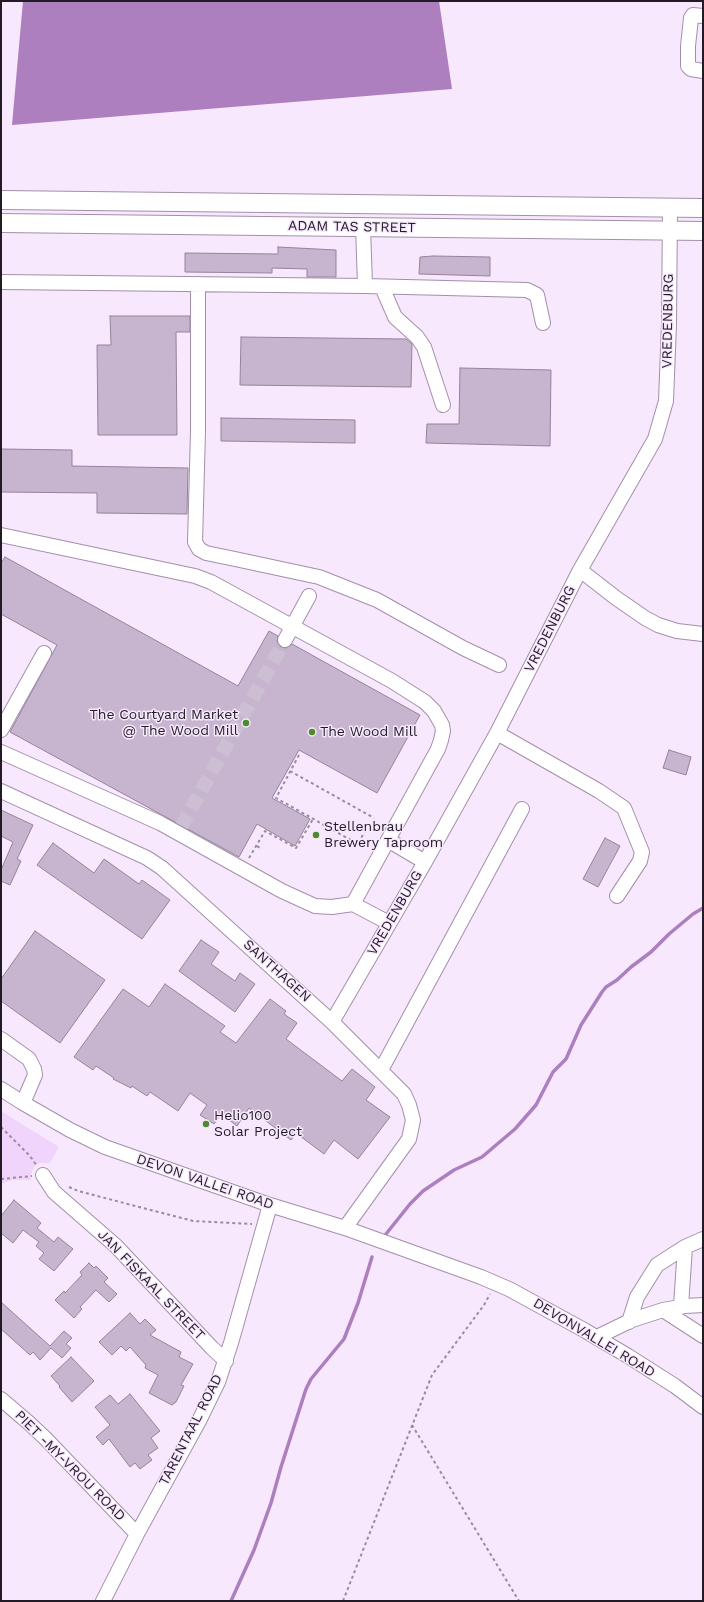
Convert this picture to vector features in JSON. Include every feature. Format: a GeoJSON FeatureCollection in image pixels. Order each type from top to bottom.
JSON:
{"type":"FeatureCollection","features":[{"type":"Feature","properties":{"kind":"main road","name":"ADAM TAS STREET"},"geometry":{"type":"LineString","coordinates":[[1,200],[703,208]]}},
{"type":"Feature","properties":{"kind":"main road","name":"ADAM TAS STREET"},"geometry":{"type":"LineString","coordinates":[[1,223],[703,231]]}},
{"type":"Feature","properties":{"kind":"street"},"geometry":{"type":"LineString","coordinates":[[703,16],[693,15],[690,18],[688,46],[688,66],[691,69],[703,71]]}},
{"type":"Feature","properties":{"kind":"street","name":"VREDENBURG"},"geometry":{"type":"LineString","coordinates":[[332,1022],[425,862],[497,733],[580,570],[655,439],[661,420],[666,393],[669,324],[670,207]]}},
{"type":"Feature","properties":{"kind":"street"},"geometry":{"type":"LineString","coordinates":[[364,227],[365,286]]}},
{"type":"Feature","properties":{"kind":"street"},"geometry":{"type":"LineString","coordinates":[[1,282],[365,286],[527,290],[537,295],[543,324]]}},
{"type":"Feature","properties":{"kind":"street"},"geometry":{"type":"LineString","coordinates":[[198,284],[198,431],[195,542],[199,549],[206,553],[319,577],[332,582],[377,600],[463,648],[498,665]]}},
{"type":"Feature","properties":{"kind":"street"},"geometry":{"type":"LineString","coordinates":[[382,287],[394,317],[417,337],[424,347],[443,405]]}},
{"type":"Feature","properties":{"kind":"street"},"geometry":{"type":"LineString","coordinates":[[1,535],[202,578],[219,585],[418,696],[434,711],[442,725],[443,731],[438,749],[354,904]]}},
{"type":"Feature","properties":{"kind":"street"},"geometry":{"type":"LineString","coordinates":[[580,570],[616,598],[658,625],[677,632],[703,634]]}},
{"type":"Feature","properties":{"kind":"street"},"geometry":{"type":"LineString","coordinates":[[285,640],[309,596]]}},
{"type":"Feature","properties":{"kind":"street"},"geometry":{"type":"LineString","coordinates":[[1,730],[44,653]]}},
{"type":"Feature","properties":{"kind":"street"},"geometry":{"type":"LineString","coordinates":[[497,733],[599,791],[624,808],[642,852],[640,861],[617,896]]}},
{"type":"Feature","properties":{"kind":"street"},"geometry":{"type":"LineString","coordinates":[[1,752],[160,823],[180,830],[282,891],[315,906],[326,908],[354,904],[390,923]]}},
{"type":"Feature","properties":{"kind":"street","name":"SANTHAGEN"},"geometry":{"type":"LineString","coordinates":[[1,792],[146,858],[162,868],[332,1022],[404,1094],[412,1112],[413,1120],[409,1139],[345,1228]]}},
{"type":"Feature","properties":{"kind":"street"},"geometry":{"type":"LineString","coordinates":[[381,1070],[522,809]]}},
{"type":"Feature","properties":{"kind":"street"},"geometry":{"type":"LineString","coordinates":[[388,840],[425,862]]}},
{"type":"Feature","properties":{"kind":"street"},"geometry":{"type":"LineString","coordinates":[[1,1039],[29,1059],[34,1069],[35,1075],[23,1104]]}},
{"type":"Feature","properties":{"kind":"street","name":"DEVON VALLEI ROAD"},"geometry":{"type":"LineString","coordinates":[[1,1088],[23,1104],[105,1147],[270,1205],[345,1228],[481,1277]]}},
{"type":"Feature","properties":{"kind":"street","name":"JAN FISKAAL STREET"},"geometry":{"type":"LineString","coordinates":[[43,1175],[54,1192],[116,1246],[226,1361]]}},
{"type":"Feature","properties":{"kind":"street","name":"TARENTAAL ROAD"},"geometry":{"type":"LineString","coordinates":[[103,1601],[137,1534],[199,1421],[218,1382],[226,1361],[270,1205]]}},
{"type":"Feature","properties":{"kind":"street"},"geometry":{"type":"LineString","coordinates":[[629,1322],[636,1296],[652,1271],[661,1262],[685,1247],[703,1239]]}},
{"type":"Feature","properties":{"kind":"street"},"geometry":{"type":"LineString","coordinates":[[681,1306],[685,1247]]}},
{"type":"Feature","properties":{"kind":"street","name":"DEVONVALLEI ROAD"},"geometry":{"type":"LineString","coordinates":[[481,1277],[534,1302],[597,1337],[675,1386],[703,1407]]}},
{"type":"Feature","properties":{"kind":"street"},"geometry":{"type":"LineString","coordinates":[[597,1337],[629,1322],[663,1310],[681,1306],[703,1305]]}},
{"type":"Feature","properties":{"kind":"street"},"geometry":{"type":"LineString","coordinates":[[663,1310],[703,1336]]}},
{"type":"Feature","properties":{"kind":"street","name":"PIET -MY-VROU ROAD"},"geometry":{"type":"LineString","coordinates":[[1,1399],[30,1423],[137,1534]]}},
{"type":"Feature","properties":{"kind":"path"},"geometry":{"type":"LineString","coordinates":[[299,755],[276,798],[358,844],[366,829]]}},
{"type":"Feature","properties":{"kind":"path"},"geometry":{"type":"LineString","coordinates":[[290,771],[374,818]]}},
{"type":"Feature","properties":{"kind":"path"},"geometry":{"type":"LineString","coordinates":[[248,861],[265,831],[296,848],[313,819]]}},
{"type":"Feature","properties":{"kind":"path"},"geometry":{"type":"LineString","coordinates":[[304,835],[308,837]]}},
{"type":"Feature","properties":{"kind":"path"},"geometry":{"type":"LineString","coordinates":[[256,846],[262,849]]}},
{"type":"Feature","properties":{"kind":"path"},"geometry":{"type":"LineString","coordinates":[[1,1127],[30,1156],[43,1175],[1,1179]]}},
{"type":"Feature","properties":{"kind":"path"},"geometry":{"type":"LineString","coordinates":[[67,1186],[78,1191],[193,1221],[265,1225]]}},
{"type":"Feature","properties":{"kind":"path"},"geometry":{"type":"LineString","coordinates":[[343,1601],[432,1375],[484,1306],[496,1283]]}},
{"type":"Feature","properties":{"kind":"path"},"geometry":{"type":"LineString","coordinates":[[412,1425],[519,1601]]}},
{"type":"Feature","properties":{"kind":"shaded area"},"geometry":{"type":"Polygon","coordinates":[[[23,1],[439,1],[452,89],[12,125],[23,1]]]}},
{"type":"Feature","properties":{"kind":"shaded area"},"geometry":{"type":"Polygon","coordinates":[[[1,1111],[59,1147],[50,1163],[39,1163],[34,1167],[31,1174],[31,1180],[12,1180],[1,1184],[1,1111]]]}},
{"type":"Feature","properties":{"kind":"building"},"geometry":{"type":"Polygon","coordinates":[[[278,247],[336,250],[336,277],[307,277],[307,269],[272,268],[272,273],[185,272],[185,253],[278,254],[278,247]]]}},
{"type":"Feature","properties":{"kind":"building"},"geometry":{"type":"Polygon","coordinates":[[[420,257],[490,257],[490,276],[419,274],[420,257]]]}},
{"type":"Feature","properties":{"kind":"building"},"geometry":{"type":"Polygon","coordinates":[[[110,316],[190,316],[190,332],[176,332],[177,435],[98,435],[97,345],[111,345],[110,316]]]}},
{"type":"Feature","properties":{"kind":"building"},"geometry":{"type":"Polygon","coordinates":[[[241,337],[406,339],[412,344],[411,387],[240,385],[241,337]]]}},
{"type":"Feature","properties":{"kind":"building"},"geometry":{"type":"Polygon","coordinates":[[[460,368],[551,370],[550,446],[426,443],[427,424],[459,424],[460,368]]]}},
{"type":"Feature","properties":{"kind":"building"},"geometry":{"type":"Polygon","coordinates":[[[221,418],[355,420],[355,443],[221,441],[221,418]]]}},
{"type":"Feature","properties":{"kind":"building"},"geometry":{"type":"Polygon","coordinates":[[[1,449],[72,450],[72,466],[188,468],[187,514],[97,513],[97,493],[1,492],[1,449]]]}},
{"type":"Feature","properties":{"kind":"building"},"geometry":{"type":"Polygon","coordinates":[[[5,557],[238,686],[269,631],[278,636],[277,641],[281,647],[286,648],[292,644],[420,715],[377,793],[299,750],[272,798],[310,819],[295,846],[257,824],[239,857],[10,732],[57,645],[1,614],[1,563],[5,557]]]}},
{"type":"Feature","properties":{"kind":"building"},"geometry":{"type":"Polygon","coordinates":[[[669,750],[691,757],[686,775],[663,768],[669,750]]]}},
{"type":"Feature","properties":{"kind":"building"},"geometry":{"type":"Polygon","coordinates":[[[1,810],[33,825],[17,859],[21,861],[10,885],[1,881],[1,870],[13,842],[1,836],[1,810]]]}},
{"type":"Feature","properties":{"kind":"building"},"geometry":{"type":"Polygon","coordinates":[[[605,838],[620,846],[598,887],[583,879],[605,838]]]}},
{"type":"Feature","properties":{"kind":"building"},"geometry":{"type":"Polygon","coordinates":[[[53,843],[94,873],[104,859],[139,884],[142,880],[170,900],[142,939],[37,865],[53,843]]]}},
{"type":"Feature","properties":{"kind":"building"},"geometry":{"type":"Polygon","coordinates":[[[35,931],[105,980],[60,1043],[1,1001],[1,979],[35,931]]]}},
{"type":"Feature","properties":{"kind":"building"},"geometry":{"type":"Polygon","coordinates":[[[201,940],[219,952],[211,964],[235,981],[240,973],[255,984],[235,1012],[179,971],[201,940]]]}},
{"type":"Feature","properties":{"kind":"building"},"geometry":{"type":"Polygon","coordinates":[[[165,984],[225,1026],[220,1032],[236,1043],[270,999],[286,1011],[284,1014],[297,1023],[286,1039],[342,1081],[352,1069],[375,1087],[366,1100],[390,1117],[358,1159],[334,1140],[324,1154],[296,1133],[291,1140],[249,1108],[237,1126],[221,1114],[214,1124],[200,1115],[207,1105],[190,1093],[178,1111],[150,1092],[147,1096],[132,1086],[131,1088],[113,1079],[114,1078],[96,1066],[93,1070],[74,1057],[123,989],[149,1007],[165,984]]]}},
{"type":"Feature","properties":{"kind":"building"},"geometry":{"type":"Polygon","coordinates":[[[14,1200],[41,1223],[37,1228],[54,1242],[58,1237],[73,1249],[54,1271],[39,1259],[44,1253],[36,1246],[39,1242],[23,1230],[13,1243],[1,1233],[1,1216],[14,1200]]]}},
{"type":"Feature","properties":{"kind":"building"},"geometry":{"type":"Polygon","coordinates":[[[89,1263],[94,1268],[96,1266],[108,1278],[104,1282],[117,1294],[109,1302],[96,1290],[80,1307],[82,1309],[74,1318],[55,1300],[64,1291],[65,1293],[82,1275],[80,1272],[89,1263]]]}},
{"type":"Feature","properties":{"kind":"building"},"geometry":{"type":"Polygon","coordinates":[[[1,1302],[50,1346],[64,1331],[72,1338],[66,1344],[71,1348],[62,1358],[51,1348],[40,1360],[33,1352],[30,1355],[1,1329],[1,1302]]]}},
{"type":"Feature","properties":{"kind":"building"},"geometry":{"type":"Polygon","coordinates":[[[130,1313],[140,1324],[145,1319],[156,1330],[150,1335],[181,1352],[179,1357],[193,1364],[181,1385],[184,1386],[176,1402],[172,1405],[149,1393],[158,1375],[145,1368],[146,1365],[130,1347],[126,1351],[121,1346],[112,1355],[99,1342],[130,1313]]]}},
{"type":"Feature","properties":{"kind":"building"},"geometry":{"type":"Polygon","coordinates":[[[71,1357],[94,1381],[72,1402],[51,1376],[71,1357]]]}},
{"type":"Feature","properties":{"kind":"building"},"geometry":{"type":"Polygon","coordinates":[[[130,1394],[160,1431],[151,1438],[158,1448],[148,1455],[152,1460],[140,1469],[135,1463],[130,1467],[109,1439],[103,1445],[96,1437],[110,1425],[95,1407],[110,1395],[118,1404],[130,1394]]]}},
{"type":"Feature","properties":{"kind":"waterway"},"geometry":{"type":"LineString","coordinates":[[386,1234],[410,1204],[423,1191],[454,1170],[482,1157],[515,1129],[536,1105],[553,1072],[566,1059],[581,1025],[606,987],[617,980],[651,952],[669,934],[693,914],[703,908]]}},
{"type":"Feature","properties":{"kind":"waterway"},"geometry":{"type":"LineString","coordinates":[[231,1601],[254,1550],[271,1503],[306,1389],[311,1379],[344,1339],[358,1303],[372,1257]]}},
{"type":"Feature","properties":{"kind":"tunnel"},"geometry":{"type":"LineString","coordinates":[[181,827],[285,640]]}},
{"type":"Feature","properties":{"kind":"place","name":"The Courtyard Market @ The Wood Mill"},"geometry":{"type":"Point","coordinates":[246,723]}},
{"type":"Feature","properties":{"kind":"place","name":"The Wood Mill"},"geometry":{"type":"Point","coordinates":[312,732]}},
{"type":"Feature","properties":{"kind":"place","name":"Stellenbrau Brewery Taproom"},"geometry":{"type":"Point","coordinates":[316,835]}},
{"type":"Feature","properties":{"kind":"place","name":"Helio100 Solar Project"},"geometry":{"type":"Point","coordinates":[206,1124]}}]}
